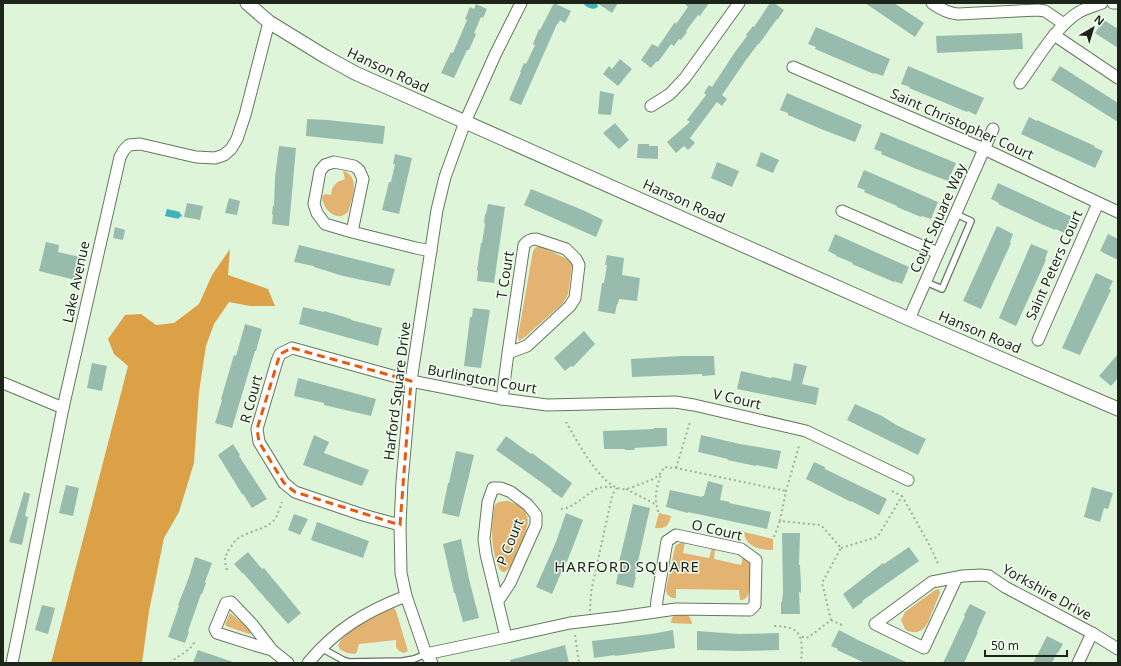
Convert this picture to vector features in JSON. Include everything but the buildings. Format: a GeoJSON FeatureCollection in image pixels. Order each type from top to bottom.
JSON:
{"type":"FeatureCollection","features":[{"type":"Feature","properties":{"kind":"street","name":"Hanson Road"},"geometry":{"type":"LineString","coordinates":[[247,3],[269,22],[355,73],[909,319],[1118,409]]}},
{"type":"Feature","properties":{"kind":"street","name":"Harford Square Drive"},"geometry":{"type":"LineString","coordinates":[[429,658],[406,596],[401,573],[400,525],[402,482],[411,381],[437,210],[445,177],[465,122],[495,55],[521,3]]}},
{"type":"Feature","properties":{"kind":"street"},"geometry":{"type":"LineString","coordinates":[[652,106],[670,94],[685,78],[738,3]]}},
{"type":"Feature","properties":{"kind":"street"},"geometry":{"type":"LineString","coordinates":[[932,3],[950,13],[958,14],[1038,10],[1045,11],[1064,24]]}},
{"type":"Feature","properties":{"kind":"street"},"geometry":{"type":"LineString","coordinates":[[1020,83],[1054,35],[1064,24],[1090,5],[1102,3]]}},
{"type":"Feature","properties":{"kind":"street"},"geometry":{"type":"LineString","coordinates":[[1113,3],[1118,3]]}},
{"type":"Feature","properties":{"kind":"street","name":"Lake Avenue"},"geometry":{"type":"LineString","coordinates":[[12,663],[63,408],[120,157],[129,145],[140,144],[196,157],[215,158],[224,155],[231,149],[237,139],[246,115],[269,22]]}},
{"type":"Feature","properties":{"kind":"street"},"geometry":{"type":"LineString","coordinates":[[1054,35],[1118,78]]}},
{"type":"Feature","properties":{"kind":"street","name":"Saint Christopher Court"},"geometry":{"type":"LineString","coordinates":[[793,67],[984,149],[1118,212]]}},
{"type":"Feature","properties":{"kind":"street","name":"Court Square Way"},"geometry":{"type":"LineString","coordinates":[[909,319],[993,129]]}},
{"type":"Feature","properties":{"kind":"street"},"geometry":{"type":"LineString","coordinates":[[352,232],[364,179],[359,170],[354,166],[334,162],[325,165],[320,171],[314,204],[317,213],[325,224],[352,232],[431,251]]}},
{"type":"Feature","properties":{"kind":"street","name":"Saint Peters Court"},"geometry":{"type":"LineString","coordinates":[[1038,340],[1098,203]]}},
{"type":"Feature","properties":{"kind":"street"},"geometry":{"type":"LineString","coordinates":[[842,211],[938,253]]}},
{"type":"Feature","properties":{"kind":"street","name":"T Court"},"geometry":{"type":"LineString","coordinates":[[502,399],[508,353],[524,246],[526,242],[531,239],[536,239],[566,249],[576,259],[579,265],[575,298],[570,306],[527,346],[508,353]]}},
{"type":"Feature","properties":{"kind":"street","name":"R Court"},"geometry":{"type":"LineString","coordinates":[[400,525],[363,515],[295,492],[284,483],[259,442],[257,429],[280,354],[292,348],[411,381]]}},
{"type":"Feature","properties":{"kind":"street","name":"Burlington Court"},"geometry":{"type":"LineString","coordinates":[[411,381],[502,399],[547,405]]}},
{"type":"Feature","properties":{"kind":"street"},"geometry":{"type":"LineString","coordinates":[[3,383],[63,408]]}},
{"type":"Feature","properties":{"kind":"street","name":"V Court"},"geometry":{"type":"LineString","coordinates":[[547,405],[675,402],[694,405],[806,431],[908,480]]}},
{"type":"Feature","properties":{"kind":"street","name":"P Court"},"geometry":{"type":"LineString","coordinates":[[498,601],[510,583],[536,525],[536,515],[528,505],[511,492],[501,488],[493,488],[488,502],[484,539],[486,554],[506,637]]}},
{"type":"Feature","properties":{"kind":"street","name":"O Court"},"geometry":{"type":"LineString","coordinates":[[429,658],[506,637],[570,622],[591,620],[656,612],[676,609],[750,610],[755,605],[756,560],[741,549],[676,535],[667,541],[656,612]]}},
{"type":"Feature","properties":{"kind":"street","name":"Yorkshire Drive"},"geometry":{"type":"LineString","coordinates":[[957,577],[924,648],[875,624],[932,582],[957,577],[981,575],[989,576],[1005,587],[1118,648]]}},
{"type":"Feature","properties":{"kind":"street"},"geometry":{"type":"LineString","coordinates":[[308,663],[321,648],[349,624],[384,604],[406,596]]}},
{"type":"Feature","properties":{"kind":"street"},"geometry":{"type":"LineString","coordinates":[[272,650],[217,633],[215,629],[226,603],[231,602],[252,624],[272,650],[288,663]]}},
{"type":"Feature","properties":{"kind":"street"},"geometry":{"type":"LineString","coordinates":[[1078,663],[1092,634]]}},
{"type":"Feature","properties":{"kind":"lane"},"geometry":{"type":"LineString","coordinates":[[926,282],[942,289],[971,221],[956,214]]}},
{"type":"Feature","properties":{"kind":"lane"},"geometry":{"type":"LineString","coordinates":[[321,648],[349,662],[403,661],[429,658]]}},
{"type":"Feature","properties":{"kind":"path"},"geometry":{"type":"LineString","coordinates":[[566,422],[593,465],[608,482],[616,487],[623,490],[653,479],[661,474]]}},
{"type":"Feature","properties":{"kind":"path"},"geometry":{"type":"LineString","coordinates":[[676,468],[690,422]]}},
{"type":"Feature","properties":{"kind":"path"},"geometry":{"type":"LineString","coordinates":[[774,537],[780,521],[786,491],[799,446]]}},
{"type":"Feature","properties":{"kind":"path"},"geometry":{"type":"LineString","coordinates":[[658,512],[656,504],[657,487],[664,467],[676,468],[786,491]]}},
{"type":"Feature","properties":{"kind":"path"},"geometry":{"type":"LineString","coordinates":[[561,509],[565,509],[574,504],[585,495],[598,488],[606,486],[616,487]]}},
{"type":"Feature","properties":{"kind":"path"},"geometry":{"type":"LineString","coordinates":[[591,620],[591,592],[612,496],[616,487]]}},
{"type":"Feature","properties":{"kind":"path"},"geometry":{"type":"LineString","coordinates":[[626,489],[656,504]]}},
{"type":"Feature","properties":{"kind":"path"},"geometry":{"type":"LineString","coordinates":[[892,491],[902,496],[930,546],[939,566]]}},
{"type":"Feature","properties":{"kind":"path"},"geometry":{"type":"LineString","coordinates":[[831,620],[822,583],[841,548],[876,537],[880,533],[902,496]]}},
{"type":"Feature","properties":{"kind":"path"},"geometry":{"type":"LineString","coordinates":[[227,570],[224,563],[225,557],[236,540],[246,534],[264,528],[269,524],[275,518],[282,502]]}},
{"type":"Feature","properties":{"kind":"path"},"geometry":{"type":"LineString","coordinates":[[780,521],[821,525],[841,548]]}},
{"type":"Feature","properties":{"kind":"path"},"geometry":{"type":"LineString","coordinates":[[831,620],[844,626]]}},
{"type":"Feature","properties":{"kind":"path"},"geometry":{"type":"LineString","coordinates":[[800,636],[806,638],[809,637],[831,620]]}},
{"type":"Feature","properties":{"kind":"path"},"geometry":{"type":"LineString","coordinates":[[774,626],[784,626],[796,630],[800,636],[802,645],[801,663]]}},
{"type":"Feature","properties":{"kind":"path"},"geometry":{"type":"LineString","coordinates":[[575,636],[579,663]]}},
{"type":"Feature","properties":{"kind":"path"},"geometry":{"type":"LineString","coordinates":[[170,663],[193,645],[195,641]]}},
{"type":"Feature","properties":{"kind":"highlighted area"},"geometry":{"type":"Polygon","coordinates":[[[292,348],[411,381],[400,525],[295,492],[284,483],[259,442],[257,429],[280,354],[292,348]]]}},
{"type":"Feature","properties":{"kind":"shaded area"},"geometry":{"type":"Polygon","coordinates":[[[343,171],[349,173],[352,177],[354,183],[353,195],[348,212],[344,215],[335,216],[331,214],[325,206],[322,197],[325,194],[331,195],[335,184],[345,179],[343,171]]]}},
{"type":"Feature","properties":{"kind":"shaded area"},"geometry":{"type":"Polygon","coordinates":[[[536,247],[542,247],[572,262],[568,294],[563,303],[519,341],[518,336],[533,251],[536,247]]]}},
{"type":"Feature","properties":{"kind":"shaded area"},"geometry":{"type":"Polygon","coordinates":[[[230,249],[228,275],[268,289],[275,306],[250,306],[229,302],[214,324],[206,346],[199,392],[194,463],[179,512],[164,538],[149,611],[142,663],[51,663],[128,366],[114,354],[108,339],[125,315],[141,314],[156,325],[174,323],[199,304],[212,275],[230,249]]]}},
{"type":"Feature","properties":{"kind":"shaded area"},"geometry":{"type":"Polygon","coordinates":[[[508,501],[523,509],[527,514],[528,520],[525,533],[513,562],[505,572],[503,572],[497,564],[494,551],[492,524],[495,505],[500,502],[508,501]]]}},
{"type":"Feature","properties":{"kind":"shaded area"},"geometry":{"type":"Polygon","coordinates":[[[659,513],[671,516],[666,526],[655,528],[659,513]]]}},
{"type":"Feature","properties":{"kind":"shaded area"},"geometry":{"type":"Polygon","coordinates":[[[744,532],[773,539],[773,550],[754,547],[747,541],[744,532]]]}},
{"type":"Feature","properties":{"kind":"shaded area"},"geometry":{"type":"Polygon","coordinates":[[[685,541],[683,553],[709,558],[712,548],[715,549],[714,559],[741,565],[743,556],[748,560],[751,566],[751,581],[748,596],[744,600],[740,600],[739,590],[676,589],[676,598],[669,596],[666,589],[675,547],[676,545],[685,541]]]}},
{"type":"Feature","properties":{"kind":"shaded area"},"geometry":{"type":"Polygon","coordinates":[[[939,589],[940,593],[925,627],[917,632],[908,631],[905,629],[901,620],[905,612],[935,590],[939,589]]]}},
{"type":"Feature","properties":{"kind":"shaded area"},"geometry":{"type":"Polygon","coordinates":[[[394,608],[408,651],[404,653],[399,651],[396,647],[396,640],[359,644],[355,654],[342,651],[339,645],[343,638],[363,623],[394,608]]]}},
{"type":"Feature","properties":{"kind":"shaded area"},"geometry":{"type":"Polygon","coordinates":[[[230,613],[252,631],[251,633],[249,634],[226,626],[225,624],[230,613]]]}},
{"type":"Feature","properties":{"kind":"shaded area"},"geometry":{"type":"Polygon","coordinates":[[[679,613],[688,616],[691,619],[692,624],[671,623],[673,617],[679,613]]]}},
{"type":"Feature","properties":{"kind":"water"},"geometry":{"type":"Polygon","coordinates":[[[583,3],[597,3],[598,7],[594,9],[587,7],[583,3]]]}},
{"type":"Feature","properties":{"kind":"water"},"geometry":{"type":"Polygon","coordinates":[[[167,209],[180,212],[182,215],[179,219],[165,216],[167,209]]]}},
{"type":"Feature","properties":{"kind":"district","name":"HARFORD SQUARE"},"geometry":{"type":"Point","coordinates":[627,567]}}]}
